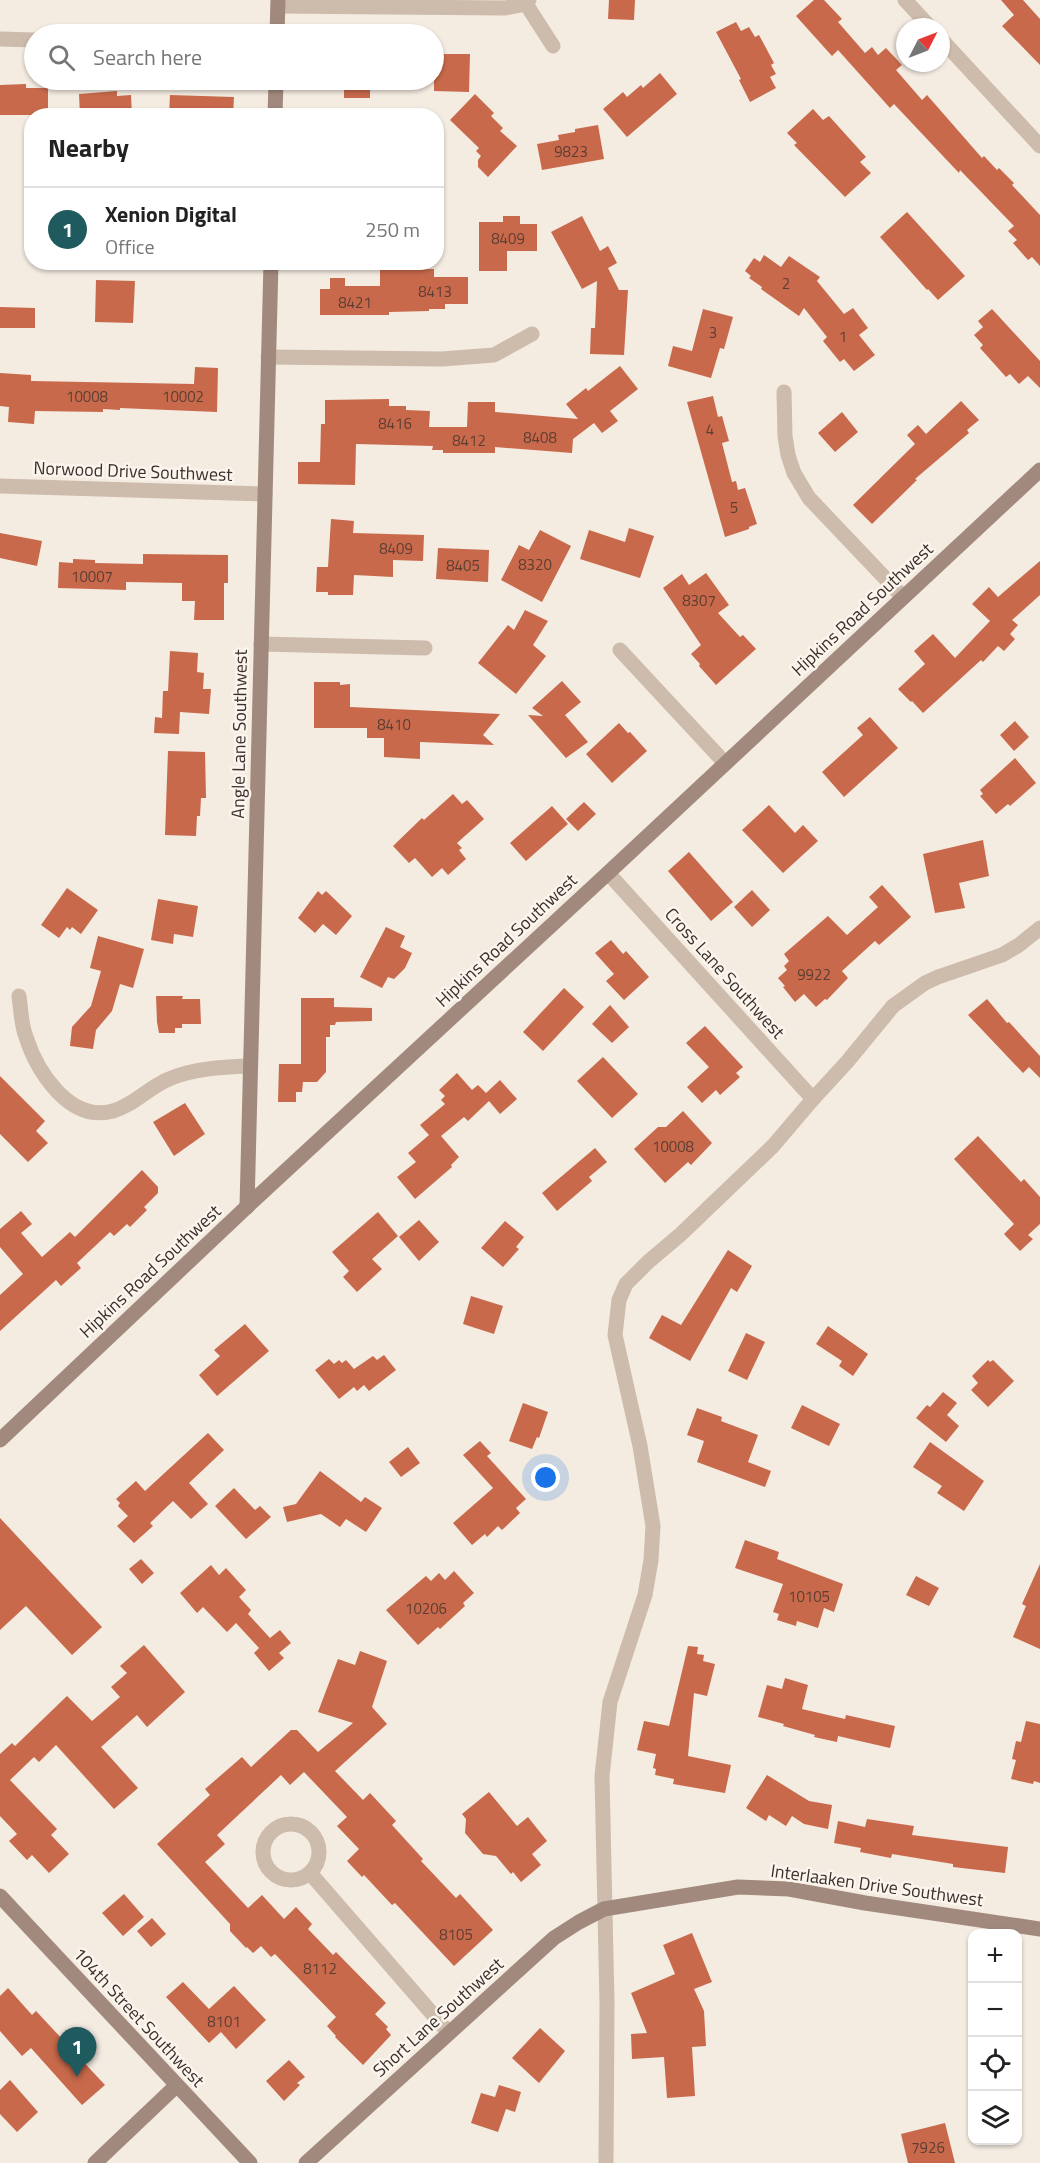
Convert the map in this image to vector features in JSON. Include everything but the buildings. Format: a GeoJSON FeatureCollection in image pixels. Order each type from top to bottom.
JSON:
{"type":"FeatureCollection","features":[{"type":"Feature","properties":{"kind":"street"},"geometry":{"type":"LineString","coordinates":[[905,0],[922,18]]}},
{"type":"Feature","properties":{"kind":"street"},"geometry":{"type":"LineString","coordinates":[[277,24],[278,3],[506,8],[527,2],[553,46]]}},
{"type":"Feature","properties":{"kind":"street"},"geometry":{"type":"LineString","coordinates":[[0,39],[24,40]]}},
{"type":"Feature","properties":{"kind":"street"},"geometry":{"type":"LineString","coordinates":[[950,49],[1040,146]]}},
{"type":"Feature","properties":{"kind":"street"},"geometry":{"type":"LineString","coordinates":[[275,108],[276,90]]}},
{"type":"Feature","properties":{"kind":"street","name":"Angle Lane Southwest"},"geometry":{"type":"LineString","coordinates":[[247,1207],[271,270]]}},
{"type":"Feature","properties":{"kind":"street"},"geometry":{"type":"LineString","coordinates":[[268,357],[442,359],[494,355],[532,334]]}},
{"type":"Feature","properties":{"kind":"street"},"geometry":{"type":"LineString","coordinates":[[784,392],[785,436],[794,473],[809,498],[903,597]]}},
{"type":"Feature","properties":{"kind":"street","name":"Hipkins Road Southwest"},"geometry":{"type":"LineString","coordinates":[[1,1438],[1040,470]]}},
{"type":"Feature","properties":{"kind":"street","name":"Norwood Drive Southwest"},"geometry":{"type":"LineString","coordinates":[[0,486],[265,494]]}},
{"type":"Feature","properties":{"kind":"street"},"geometry":{"type":"LineString","coordinates":[[261,644],[425,648]]}},
{"type":"Feature","properties":{"kind":"street"},"geometry":{"type":"LineString","coordinates":[[621,650],[725,763]]}},
{"type":"Feature","properties":{"kind":"street","name":"Cross Lane Southwest"},"geometry":{"type":"LineString","coordinates":[[608,873],[813,1099]]}},
{"type":"Feature","properties":{"kind":"street"},"geometry":{"type":"LineString","coordinates":[[606,2163],[607,2003],[602,1776],[610,1702],[645,1596],[651,1560],[653,1526],[640,1446],[615,1335],[619,1300],[626,1284],[773,1146],[893,1006],[938,977],[1002,955],[1040,928]]}},
{"type":"Feature","properties":{"kind":"street"},"geometry":{"type":"LineString","coordinates":[[19,996],[26,1037],[36,1060],[58,1094],[79,1107],[111,1112],[168,1079],[218,1068],[250,1066]]}},
{"type":"Feature","properties":{"kind":"street"},"geometry":{"type":"LineString","coordinates":[[310,1873],[449,2033]]}},
{"type":"Feature","properties":{"kind":"street","name":"Interlaaken Drive Southwest"},"geometry":{"type":"LineString","coordinates":[[604,1909],[738,1887],[768,1888],[789,1889],[865,1903],[1040,1929]]}},
{"type":"Feature","properties":{"kind":"street","name":"104th Street Southwest"},"geometry":{"type":"LineString","coordinates":[[0,1896],[250,2163]]}},
{"type":"Feature","properties":{"kind":"street","name":"Short Lane Southwest"},"geometry":{"type":"LineString","coordinates":[[306,2163],[554,1938],[604,1909]]}},
{"type":"Feature","properties":{"kind":"street"},"geometry":{"type":"LineString","coordinates":[[95,2163],[176,2086]]}},
{"type":"Feature","properties":{"kind":"place","name":"Xenion Digital"},"geometry":{"type":"Point","coordinates":[77,2077]}}]}
